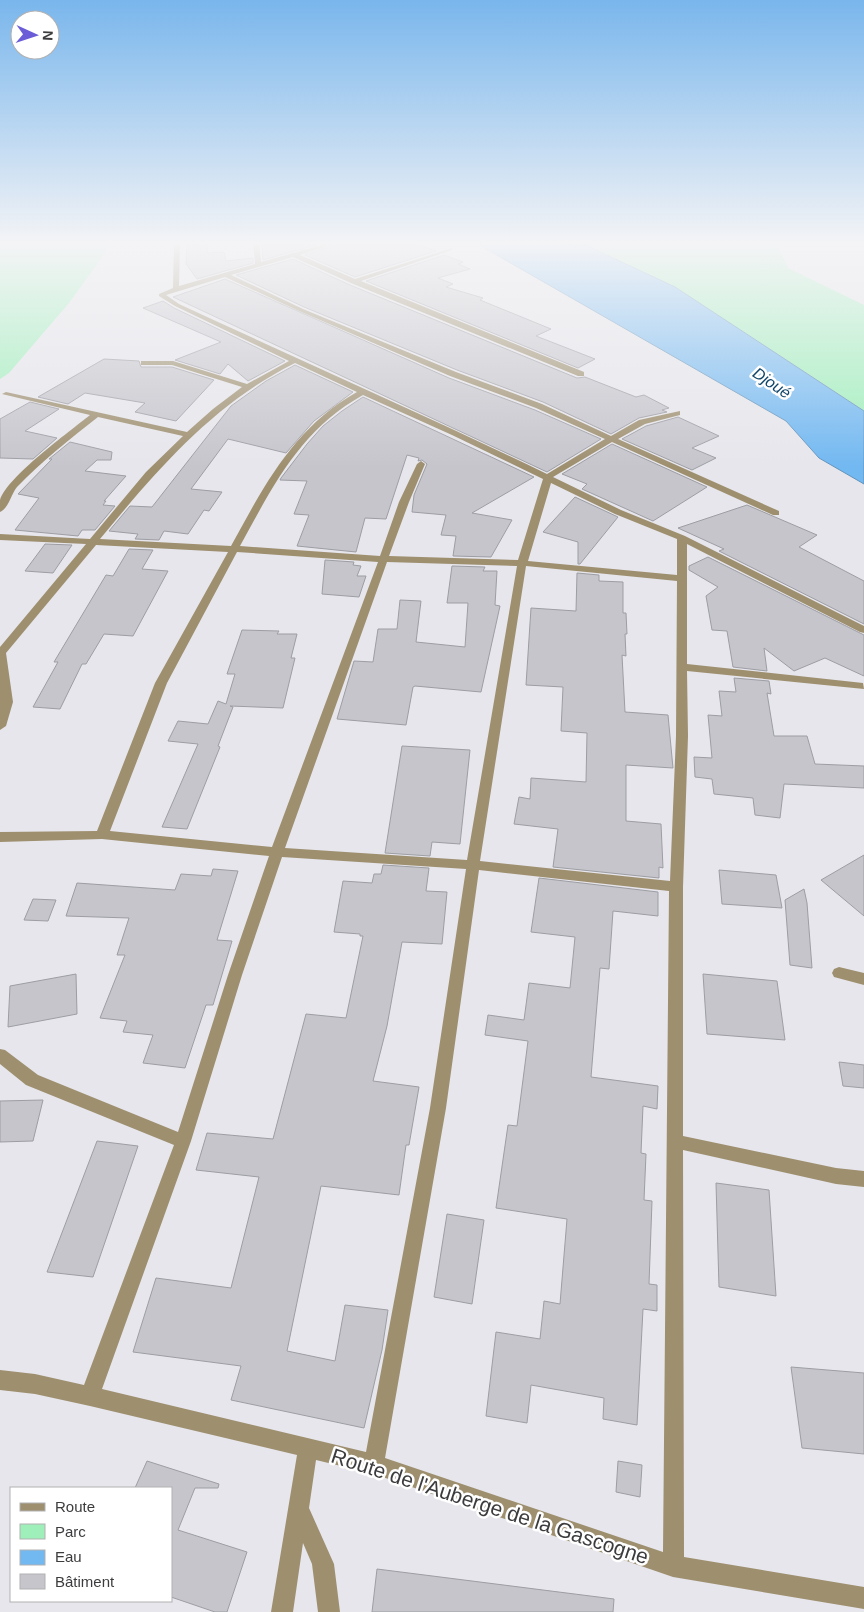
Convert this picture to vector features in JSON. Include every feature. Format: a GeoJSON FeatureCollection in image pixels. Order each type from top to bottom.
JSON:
{"type":"FeatureCollection","features":[{"type":"Feature","properties":{"kind":"street"},"geometry":{"type":"LineString","coordinates":[[204,317],[294,361],[455,433],[618,512],[682,538],[864,630]]}},
{"type":"Feature","properties":{"kind":"street"},"geometry":{"type":"LineString","coordinates":[[319,317],[453,374],[539,406],[776,513]]}},
{"type":"Feature","properties":{"kind":"street"},"geometry":{"type":"LineString","coordinates":[[440,317],[581,374]]}},
{"type":"Feature","properties":{"kind":"street"},"geometry":{"type":"LineString","coordinates":[[0,726],[7,702],[1,650],[149,474],[188,435],[215,410],[247,386],[294,361]]}},
{"type":"Feature","properties":{"kind":"street"},"geometry":{"type":"LineString","coordinates":[[144,363],[173,363],[247,386]]}},
{"type":"Feature","properties":{"kind":"street"},"geometry":{"type":"LineString","coordinates":[[102,835],[161,683],[272,478],[289,456],[331,411],[363,392]]}},
{"type":"Feature","properties":{"kind":"street"},"geometry":{"type":"LineString","coordinates":[[6,394],[188,435]]}},
{"type":"Feature","properties":{"kind":"street"},"geometry":{"type":"LineString","coordinates":[[374,1464],[438,1108],[473,865],[522,564],[548,478],[611,438],[642,422],[677,413]]}},
{"type":"Feature","properties":{"kind":"street"},"geometry":{"type":"LineString","coordinates":[[0,509],[12,487],[19,480],[52,450],[97,414]]}},
{"type":"Feature","properties":{"kind":"street"},"geometry":{"type":"LineString","coordinates":[[90,1396],[183,1141],[277,852],[404,502],[420,464]]}},
{"type":"Feature","properties":{"kind":"street"},"geometry":{"type":"LineString","coordinates":[[0,537],[383,559],[522,564],[681,578]]}},
{"type":"Feature","properties":{"kind":"street"},"geometry":{"type":"LineString","coordinates":[[673,1566],[676,887],[682,736],[682,538]]}},
{"type":"Feature","properties":{"kind":"street"},"geometry":{"type":"LineString","coordinates":[[681,667],[863,686]]}},
{"type":"Feature","properties":{"kind":"street"},"geometry":{"type":"LineString","coordinates":[[0,837],[102,835],[277,852],[473,865],[676,887]]}},
{"type":"Feature","properties":{"kind":"street"},"geometry":{"type":"LineString","coordinates":[[839,974],[864,978]]}},
{"type":"Feature","properties":{"kind":"street"},"geometry":{"type":"LineString","coordinates":[[0,1055],[32,1080],[183,1141]]}},
{"type":"Feature","properties":{"kind":"street"},"geometry":{"type":"LineString","coordinates":[[674,1141],[836,1176],[864,1179]]}},
{"type":"Feature","properties":{"kind":"street","name":"Route de l'Auberge de la Gascogne"},"geometry":{"type":"LineString","coordinates":[[0,1380],[35,1384],[90,1396],[374,1464],[673,1566],[864,1598]]}},
{"type":"Feature","properties":{"kind":"street"},"geometry":{"type":"LineString","coordinates":[[282,1612],[308,1448]]}},
{"type":"Feature","properties":{"kind":"street"},"geometry":{"type":"LineString","coordinates":[[299,1509],[323,1564],[329,1612]]}},
{"type":"Feature","properties":{"kind":"green space"},"geometry":{"type":"Polygon","coordinates":[[[0,317],[57,317],[9,373],[0,379],[0,317]]]}},
{"type":"Feature","properties":{"kind":"green space"},"geometry":{"type":"Polygon","coordinates":[[[721,317],[864,317],[864,411],[721,317]]]}},
{"type":"Feature","properties":{"kind":"water","name":"Djoué"},"geometry":{"type":"Polygon","coordinates":[[[605,317],[721,317],[864,411],[864,484],[819,458],[786,421],[605,317]]]}},
{"type":"Feature","properties":{"kind":"building"},"geometry":{"type":"Polygon","coordinates":[[[164,317],[193,317],[285,361],[248,381],[228,364],[220,374],[175,360],[221,342],[164,317]]]}},
{"type":"Feature","properties":{"kind":"building"},"geometry":{"type":"Polygon","coordinates":[[[216,317],[311,317],[449,378],[535,410],[601,439],[547,472],[216,317]]]}},
{"type":"Feature","properties":{"kind":"building"},"geometry":{"type":"Polygon","coordinates":[[[329,317],[429,317],[577,378],[585,377],[636,397],[644,395],[669,408],[662,410],[667,412],[639,418],[611,434],[543,402],[457,370],[329,317]]]}},
{"type":"Feature","properties":{"kind":"building"},"geometry":{"type":"Polygon","coordinates":[[[454,317],[522,317],[551,329],[536,336],[595,359],[578,368],[454,317]]]}},
{"type":"Feature","properties":{"kind":"building"},"geometry":{"type":"Polygon","coordinates":[[[104,359],[139,361],[141,367],[172,367],[214,380],[176,421],[135,412],[145,403],[85,393],[68,404],[38,397],[104,359]]]}},
{"type":"Feature","properties":{"kind":"building"},"geometry":{"type":"Polygon","coordinates":[[[295,365],[353,392],[314,421],[286,453],[228,439],[191,489],[222,492],[209,511],[204,510],[188,534],[164,531],[159,540],[135,539],[138,534],[109,531],[130,506],[152,507],[231,406],[266,381],[295,365]]]}},
{"type":"Feature","properties":{"kind":"building"},"geometry":{"type":"Polygon","coordinates":[[[363,397],[534,477],[472,513],[512,520],[491,557],[453,556],[456,536],[441,535],[446,515],[412,512],[414,495],[427,464],[422,460],[418,461],[419,458],[407,455],[386,519],[365,518],[356,552],[297,546],[309,515],[294,514],[307,481],[280,480],[323,426],[363,397]]]}},
{"type":"Feature","properties":{"kind":"building"},"geometry":{"type":"Polygon","coordinates":[[[30,402],[59,409],[25,431],[57,438],[33,459],[0,458],[0,419],[30,402]]]}},
{"type":"Feature","properties":{"kind":"building"},"geometry":{"type":"Polygon","coordinates":[[[678,417],[719,436],[692,448],[716,458],[692,470],[622,439],[646,426],[678,417]]]}},
{"type":"Feature","properties":{"kind":"building"},"geometry":{"type":"Polygon","coordinates":[[[70,442],[112,452],[111,460],[97,460],[85,471],[126,476],[104,501],[106,501],[103,505],[115,506],[95,530],[82,530],[78,536],[15,530],[39,498],[18,494],[52,459],[49,459],[70,442]]]}},
{"type":"Feature","properties":{"kind":"building"},"geometry":{"type":"Polygon","coordinates":[[[612,444],[707,487],[653,521],[582,489],[587,484],[562,474],[612,444]]]}},
{"type":"Feature","properties":{"kind":"building"},"geometry":{"type":"Polygon","coordinates":[[[575,497],[618,517],[580,564],[578,564],[578,542],[543,532],[575,497]]]}},
{"type":"Feature","properties":{"kind":"building"},"geometry":{"type":"Polygon","coordinates":[[[747,505],[817,535],[799,547],[864,581],[864,624],[719,551],[724,549],[678,528],[747,505]]]}},
{"type":"Feature","properties":{"kind":"building"},"geometry":{"type":"Polygon","coordinates":[[[45,544],[72,545],[53,573],[25,571],[45,544]]]}},
{"type":"Feature","properties":{"kind":"building"},"geometry":{"type":"Polygon","coordinates":[[[129,549],[153,550],[142,569],[168,571],[133,636],[104,634],[86,664],[82,664],[60,709],[33,707],[58,662],[54,662],[106,575],[113,576],[129,549]]]}},
{"type":"Feature","properties":{"kind":"building"},"geometry":{"type":"Polygon","coordinates":[[[708,557],[864,635],[864,676],[825,658],[794,671],[764,648],[767,671],[733,667],[727,631],[712,630],[706,596],[718,587],[689,570],[689,566],[708,557]]]}},
{"type":"Feature","properties":{"kind":"building"},"geometry":{"type":"Polygon","coordinates":[[[325,560],[354,562],[353,565],[361,566],[357,576],[366,576],[359,597],[322,594],[325,560]]]}},
{"type":"Feature","properties":{"kind":"building"},"geometry":{"type":"Polygon","coordinates":[[[452,566],[485,567],[483,571],[497,571],[495,605],[500,606],[481,692],[415,686],[413,687],[406,725],[337,719],[354,661],[373,662],[378,629],[397,629],[400,600],[421,601],[416,642],[465,647],[468,603],[447,603],[452,566]]]}},
{"type":"Feature","properties":{"kind":"building"},"geometry":{"type":"Polygon","coordinates":[[[577,573],[599,575],[599,581],[623,582],[623,613],[626,613],[627,634],[625,634],[626,656],[622,655],[625,712],[668,715],[673,768],[626,765],[626,821],[661,824],[663,868],[659,867],[659,878],[553,867],[558,829],[514,824],[519,797],[530,799],[531,778],[586,782],[587,733],[561,731],[563,687],[526,685],[531,608],[576,611],[577,573]]]}},
{"type":"Feature","properties":{"kind":"building"},"geometry":{"type":"Polygon","coordinates":[[[242,630],[279,631],[277,634],[297,634],[291,658],[295,658],[283,708],[230,706],[233,707],[218,746],[220,747],[187,829],[162,827],[198,744],[168,741],[178,721],[208,724],[218,701],[226,704],[235,674],[227,674],[242,630]]]}},
{"type":"Feature","properties":{"kind":"building"},"geometry":{"type":"Polygon","coordinates":[[[734,678],[769,681],[771,694],[767,693],[774,736],[807,736],[815,764],[864,766],[864,788],[784,784],[780,818],[755,815],[753,798],[714,794],[712,779],[695,777],[694,757],[712,758],[708,715],[722,716],[719,691],[736,692],[734,678]]]}},
{"type":"Feature","properties":{"kind":"building"},"geometry":{"type":"Polygon","coordinates":[[[402,746],[470,750],[460,844],[432,842],[430,856],[385,853],[402,746]]]}},
{"type":"Feature","properties":{"kind":"building"},"geometry":{"type":"Polygon","coordinates":[[[864,855],[864,916],[821,880],[864,855]]]}},
{"type":"Feature","properties":{"kind":"building"},"geometry":{"type":"Polygon","coordinates":[[[383,865],[429,868],[426,891],[447,892],[442,944],[402,942],[387,1026],[373,1081],[419,1087],[409,1145],[406,1145],[399,1195],[321,1186],[287,1351],[335,1361],[345,1305],[388,1310],[382,1350],[364,1428],[231,1400],[241,1366],[133,1352],[156,1278],[231,1288],[259,1177],[196,1170],[207,1133],[273,1139],[306,1014],[346,1018],[363,936],[360,936],[360,934],[334,932],[343,881],[372,883],[374,874],[381,874],[383,865]]]}},
{"type":"Feature","properties":{"kind":"building"},"geometry":{"type":"Polygon","coordinates":[[[213,869],[238,871],[217,940],[232,941],[213,1005],[206,1005],[185,1068],[143,1063],[153,1035],[123,1032],[127,1021],[100,1018],[125,955],[117,955],[129,918],[66,916],[77,883],[175,890],[181,874],[211,876],[213,869]]]}},
{"type":"Feature","properties":{"kind":"building"},"geometry":{"type":"Polygon","coordinates":[[[719,870],[776,875],[782,908],[722,904],[719,870]]]}},
{"type":"Feature","properties":{"kind":"building"},"geometry":{"type":"Polygon","coordinates":[[[539,878],[658,892],[658,916],[613,911],[609,969],[600,968],[591,1077],[658,1086],[657,1109],[643,1106],[641,1153],[646,1154],[644,1200],[652,1201],[649,1284],[657,1285],[657,1311],[643,1309],[637,1425],[603,1419],[604,1398],[531,1385],[527,1423],[486,1416],[496,1332],[540,1339],[544,1301],[560,1304],[567,1219],[496,1208],[508,1125],[517,1126],[528,1041],[485,1035],[488,1015],[524,1020],[529,983],[570,988],[575,937],[531,932],[539,878]]]}},
{"type":"Feature","properties":{"kind":"building"},"geometry":{"type":"Polygon","coordinates":[[[804,889],[807,903],[812,968],[790,965],[785,900],[804,889]]]}},
{"type":"Feature","properties":{"kind":"building"},"geometry":{"type":"Polygon","coordinates":[[[33,899],[56,900],[48,921],[24,920],[33,899]]]}},
{"type":"Feature","properties":{"kind":"building"},"geometry":{"type":"Polygon","coordinates":[[[76,974],[77,1014],[8,1027],[10,986],[76,974]]]}},
{"type":"Feature","properties":{"kind":"building"},"geometry":{"type":"Polygon","coordinates":[[[703,974],[777,981],[785,1040],[707,1034],[703,974]]]}},
{"type":"Feature","properties":{"kind":"building"},"geometry":{"type":"Polygon","coordinates":[[[839,1062],[864,1065],[864,1088],[843,1086],[839,1062]]]}},
{"type":"Feature","properties":{"kind":"building"},"geometry":{"type":"Polygon","coordinates":[[[43,1100],[33,1141],[0,1142],[0,1101],[43,1100]]]}},
{"type":"Feature","properties":{"kind":"building"},"geometry":{"type":"Polygon","coordinates":[[[97,1141],[138,1146],[93,1277],[47,1272],[97,1141]]]}},
{"type":"Feature","properties":{"kind":"building"},"geometry":{"type":"Polygon","coordinates":[[[716,1183],[769,1190],[776,1296],[719,1287],[716,1183]]]}},
{"type":"Feature","properties":{"kind":"building"},"geometry":{"type":"Polygon","coordinates":[[[447,1214],[484,1220],[472,1304],[434,1297],[447,1214]]]}},
{"type":"Feature","properties":{"kind":"building"},"geometry":{"type":"Polygon","coordinates":[[[791,1367],[864,1373],[864,1454],[802,1448],[791,1367]]]}},
{"type":"Feature","properties":{"kind":"building"},"geometry":{"type":"Polygon","coordinates":[[[147,1461],[219,1484],[218,1488],[195,1488],[178,1530],[247,1552],[227,1612],[215,1612],[172,1597],[172,1487],[135,1487],[147,1461]]]}},
{"type":"Feature","properties":{"kind":"building"},"geometry":{"type":"Polygon","coordinates":[[[618,1461],[642,1465],[640,1497],[616,1492],[618,1461]]]}},
{"type":"Feature","properties":{"kind":"building"},"geometry":{"type":"Polygon","coordinates":[[[377,1569],[614,1599],[613,1612],[372,1612],[377,1569]]]}}]}
